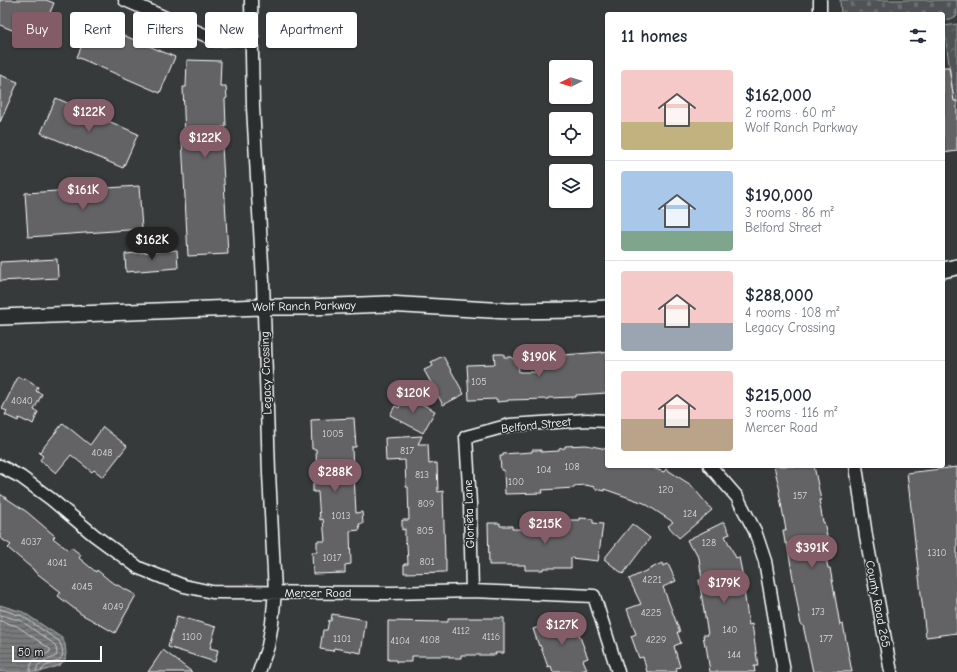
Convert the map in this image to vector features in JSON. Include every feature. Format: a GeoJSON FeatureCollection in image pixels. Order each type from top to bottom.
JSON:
{"type":"FeatureCollection","features":[{"type":"Feature","properties":{"kind":"street"},"geometry":{"type":"LineString","coordinates":[[126,0],[205,35]]}},
{"type":"Feature","properties":{"kind":"street","name":"Legacy Crossing"},"geometry":{"type":"LineString","coordinates":[[251,0],[251,12]]}},
{"type":"Feature","properties":{"kind":"street"},"geometry":{"type":"LineString","coordinates":[[820,0],[820,12]]}},
{"type":"Feature","properties":{"kind":"street","name":"Legacy Crossing"},"geometry":{"type":"LineString","coordinates":[[252,48],[274,592],[272,623],[268,646],[259,672]]}},
{"type":"Feature","properties":{"kind":"street"},"geometry":{"type":"LineString","coordinates":[[945,270],[957,267]]}},
{"type":"Feature","properties":{"kind":"street","name":"Wolf Ranch Parkway"},"geometry":{"type":"LineString","coordinates":[[0,317],[263,306],[310,307],[387,304],[508,311],[605,308]]}},
{"type":"Feature","properties":{"kind":"street","name":"Belford Street"},"geometry":{"type":"LineString","coordinates":[[466,436],[510,425],[587,420],[605,421]]}},
{"type":"Feature","properties":{"kind":"street","name":"Glorieta Lane"},"geometry":{"type":"LineString","coordinates":[[466,436],[470,504],[472,592]]}},
{"type":"Feature","properties":{"kind":"street","name":"Mercer Road"},"geometry":{"type":"LineString","coordinates":[[0,466],[27,481],[94,535],[139,568],[184,586],[212,592],[472,592],[594,596],[618,672]]}},
{"type":"Feature","properties":{"kind":"street"},"geometry":{"type":"LineString","coordinates":[[712,468],[737,497],[756,531],[765,562],[784,672]]}},
{"type":"Feature","properties":{"kind":"street","name":"County Road 265"},"geometry":{"type":"LineString","coordinates":[[856,468],[866,536],[891,672]]}},
{"type":"Feature","properties":{"kind":"green space"},"geometry":{"type":"Polygon","coordinates":[[[840,0],[957,0],[957,16],[945,21],[945,12],[841,12],[840,0]]]}},
{"type":"Feature","properties":{"kind":"green space"},"geometry":{"type":"Polygon","coordinates":[[[957,24],[957,101],[954,101],[945,26],[957,24]]]}},
{"type":"Feature","properties":{"kind":"water"},"geometry":{"type":"Polygon","coordinates":[[[0,605],[23,612],[62,638],[65,644],[65,660],[60,665],[40,672],[0,672],[0,605]]]}},
{"type":"Feature","properties":{"kind":"building"},"geometry":{"type":"Polygon","coordinates":[[[0,0],[46,0],[54,3],[50,12],[12,12],[12,30],[0,25],[0,0]]]}},
{"type":"Feature","properties":{"kind":"building"},"geometry":{"type":"Polygon","coordinates":[[[125,36],[133,39],[133,48],[154,48],[175,57],[160,93],[77,57],[81,48],[125,48],[125,36]]]}},
{"type":"Feature","properties":{"kind":"building"},"geometry":{"type":"Polygon","coordinates":[[[187,60],[221,61],[220,86],[226,86],[227,98],[225,99],[226,127],[221,127],[228,254],[188,256],[182,139],[185,138],[183,87],[186,87],[187,60]]]}},
{"type":"Feature","properties":{"kind":"building"},"geometry":{"type":"Polygon","coordinates":[[[945,67],[949,67],[954,101],[957,101],[957,151],[945,153],[945,67]]]}},
{"type":"Feature","properties":{"kind":"building"},"geometry":{"type":"Polygon","coordinates":[[[0,75],[18,82],[0,122],[0,75]]]}},
{"type":"Feature","properties":{"kind":"building"},"geometry":{"type":"Polygon","coordinates":[[[56,98],[138,134],[123,168],[41,133],[56,98]]]}},
{"type":"Feature","properties":{"kind":"building"},"geometry":{"type":"Polygon","coordinates":[[[139,186],[142,229],[28,237],[25,193],[139,186]]]}},
{"type":"Feature","properties":{"kind":"building"},"geometry":{"type":"Polygon","coordinates":[[[177,250],[178,268],[126,272],[125,254],[177,250]]]}},
{"type":"Feature","properties":{"kind":"building"},"geometry":{"type":"Polygon","coordinates":[[[57,259],[58,278],[0,281],[0,262],[57,259]]]}},
{"type":"Feature","properties":{"kind":"building"},"geometry":{"type":"Polygon","coordinates":[[[605,352],[605,393],[576,395],[576,397],[508,400],[497,402],[497,399],[469,400],[467,365],[495,364],[494,354],[504,354],[504,357],[518,359],[519,372],[537,372],[536,362],[551,361],[550,356],[605,352]]]}},
{"type":"Feature","properties":{"kind":"building"},"geometry":{"type":"Polygon","coordinates":[[[443,356],[464,394],[443,405],[424,370],[433,366],[431,362],[443,356]]]}},
{"type":"Feature","properties":{"kind":"building"},"geometry":{"type":"Polygon","coordinates":[[[18,377],[30,381],[38,387],[36,391],[42,394],[34,410],[38,412],[33,424],[19,418],[18,421],[5,415],[7,411],[2,409],[18,377]]]}},
{"type":"Feature","properties":{"kind":"building"},"geometry":{"type":"Polygon","coordinates":[[[405,395],[435,411],[423,433],[390,415],[395,406],[399,408],[405,395]]]}},
{"type":"Feature","properties":{"kind":"building"},"geometry":{"type":"Polygon","coordinates":[[[354,418],[356,447],[352,447],[356,513],[362,512],[363,524],[359,524],[360,530],[350,531],[351,564],[345,565],[345,573],[313,574],[312,552],[317,552],[317,541],[325,541],[323,519],[320,520],[318,492],[313,492],[313,483],[317,483],[316,449],[312,449],[311,420],[354,418]]]}},
{"type":"Feature","properties":{"kind":"building"},"geometry":{"type":"Polygon","coordinates":[[[63,423],[90,445],[103,427],[127,446],[103,477],[94,470],[92,472],[71,455],[56,473],[40,460],[43,456],[39,453],[63,423]]]}},
{"type":"Feature","properties":{"kind":"building"},"geometry":{"type":"Polygon","coordinates":[[[422,436],[418,444],[428,444],[429,464],[437,463],[438,492],[443,491],[446,572],[404,573],[404,564],[408,564],[405,529],[402,530],[402,520],[409,520],[405,460],[386,461],[385,438],[422,436]]]}},
{"type":"Feature","properties":{"kind":"building"},"geometry":{"type":"Polygon","coordinates":[[[586,445],[605,449],[605,468],[653,468],[664,472],[666,469],[691,485],[712,510],[679,538],[668,526],[673,522],[644,503],[604,489],[604,491],[585,485],[574,486],[574,488],[542,490],[543,493],[505,494],[504,470],[501,470],[500,456],[503,456],[503,454],[532,452],[532,450],[541,450],[541,452],[559,451],[559,449],[565,448],[565,446],[586,445]]]}},
{"type":"Feature","properties":{"kind":"building"},"geometry":{"type":"Polygon","coordinates":[[[957,467],[957,633],[926,637],[907,473],[957,467]]]}},
{"type":"Feature","properties":{"kind":"building"},"geometry":{"type":"Polygon","coordinates":[[[774,468],[814,468],[821,500],[819,500],[823,522],[827,536],[822,537],[828,568],[830,568],[840,625],[843,624],[852,672],[813,672],[803,625],[801,625],[787,543],[785,543],[783,530],[786,530],[780,491],[774,468]]]}},
{"type":"Feature","properties":{"kind":"building"},"geometry":{"type":"Polygon","coordinates":[[[0,494],[27,512],[55,536],[53,538],[68,550],[71,547],[81,555],[79,558],[96,572],[97,570],[110,581],[136,595],[115,633],[81,614],[58,596],[61,592],[8,548],[11,545],[0,538],[0,494]]]}},
{"type":"Feature","properties":{"kind":"building"},"geometry":{"type":"Polygon","coordinates":[[[580,518],[593,519],[593,523],[603,524],[598,561],[571,558],[571,568],[543,568],[543,570],[525,570],[525,565],[489,565],[488,523],[500,523],[500,526],[512,526],[512,529],[548,529],[548,523],[560,523],[559,520],[580,520],[580,518]]]}},
{"type":"Feature","properties":{"kind":"building"},"geometry":{"type":"Polygon","coordinates":[[[724,522],[730,534],[725,536],[736,558],[739,557],[749,625],[752,624],[758,666],[754,666],[755,672],[710,672],[703,635],[708,635],[699,580],[702,580],[699,558],[687,540],[724,522]]]}},
{"type":"Feature","properties":{"kind":"building"},"geometry":{"type":"Polygon","coordinates":[[[632,524],[650,538],[623,574],[604,559],[632,524]]]}},
{"type":"Feature","properties":{"kind":"building"},"geometry":{"type":"Polygon","coordinates":[[[662,563],[663,566],[668,564],[676,581],[663,587],[680,632],[677,632],[681,643],[674,646],[680,667],[676,668],[677,672],[647,672],[643,657],[639,658],[631,636],[636,634],[627,609],[641,604],[629,579],[662,563]]]}},
{"type":"Feature","properties":{"kind":"building"},"geometry":{"type":"Polygon","coordinates":[[[332,614],[366,620],[361,653],[334,648],[333,651],[320,649],[323,630],[327,630],[332,614]]]}},
{"type":"Feature","properties":{"kind":"building"},"geometry":{"type":"Polygon","coordinates":[[[177,616],[216,627],[210,648],[218,650],[215,662],[168,647],[177,616]]]}},
{"type":"Feature","properties":{"kind":"building"},"geometry":{"type":"Polygon","coordinates":[[[572,616],[588,658],[583,660],[587,669],[579,672],[553,672],[551,666],[548,667],[533,629],[572,616]]]}},
{"type":"Feature","properties":{"kind":"building"},"geometry":{"type":"Polygon","coordinates":[[[448,618],[504,618],[504,653],[495,653],[496,655],[461,655],[461,658],[449,658],[450,656],[412,656],[412,662],[396,662],[396,660],[388,660],[388,621],[448,622],[448,618]]]}},
{"type":"Feature","properties":{"kind":"building"},"geometry":{"type":"Polygon","coordinates":[[[163,650],[192,672],[148,672],[163,650]]]}}]}
